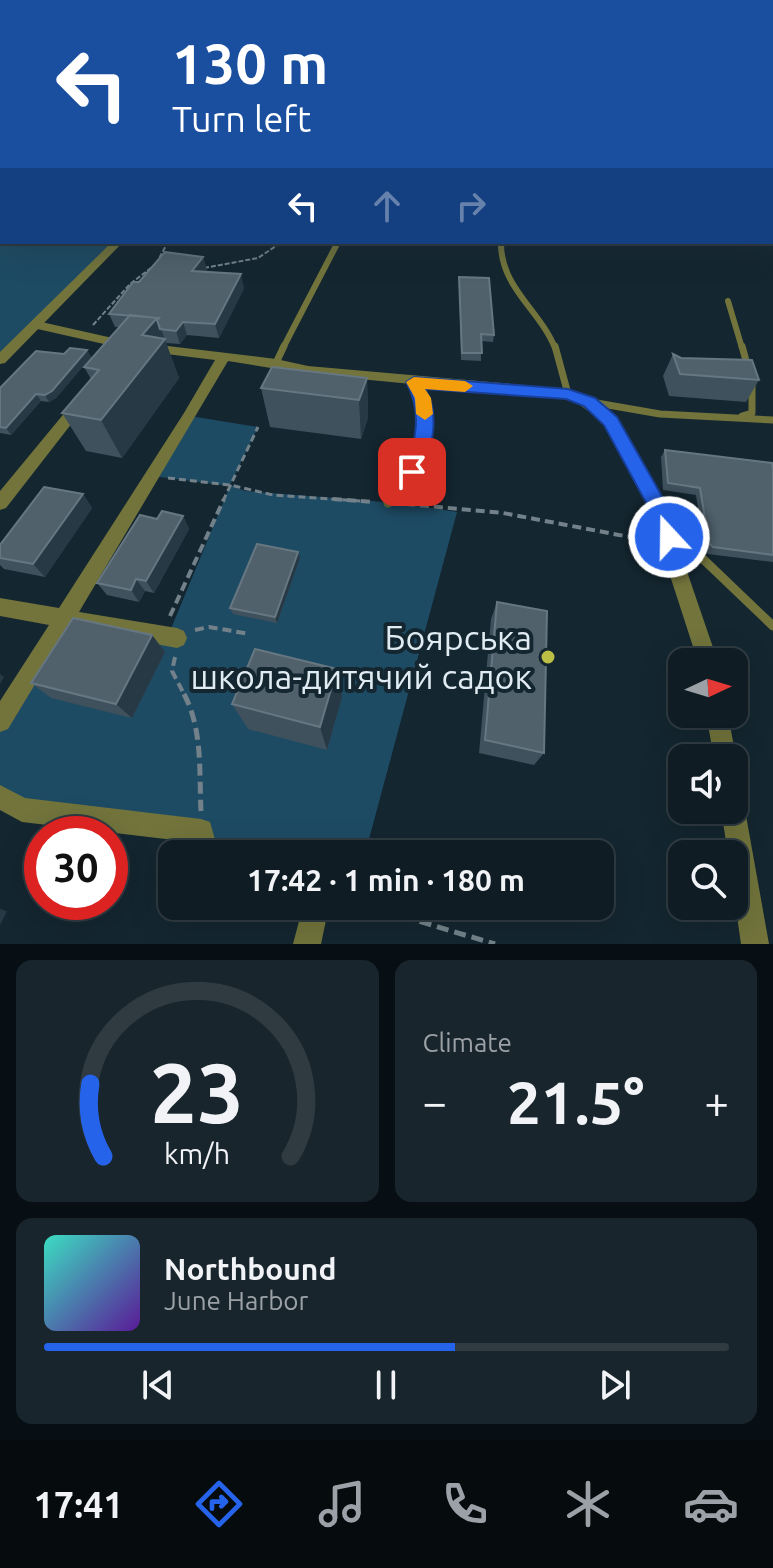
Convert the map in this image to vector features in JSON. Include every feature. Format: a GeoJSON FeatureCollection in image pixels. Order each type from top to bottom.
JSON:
{"type":"FeatureCollection","features":[{"type":"Feature","properties":{"kind":"street"},"geometry":{"type":"LineString","coordinates":[[0,360],[116,244]]}},
{"type":"Feature","properties":{"kind":"street"},"geometry":{"type":"LineString","coordinates":[[37,325],[83,335],[122,351],[224,356],[308,370],[414,382],[568,394]]}},
{"type":"Feature","properties":{"kind":"street"},"geometry":{"type":"LineString","coordinates":[[0,721],[224,356]]}},
{"type":"Feature","properties":{"kind":"street"},"geometry":{"type":"LineString","coordinates":[[0,503],[88,394]]}},
{"type":"Feature","properties":{"kind":"street"},"geometry":{"type":"LineString","coordinates":[[665,520],[672,554],[703,648]]}},
{"type":"Feature","properties":{"kind":"street"},"geometry":{"type":"LineString","coordinates":[[0,607],[169,636]]}},
{"type":"Feature","properties":{"kind":"street"},"geometry":{"type":"LineString","coordinates":[[0,797],[22,810],[187,840]]}},
{"type":"Feature","properties":{"kind":"street"},"geometry":{"type":"LineString","coordinates":[[735,824],[755,944]]}},
{"type":"Feature","properties":{"kind":"street"},"geometry":{"type":"LineString","coordinates":[[307,944],[313,920]]}},
{"type":"Feature","properties":{"kind":"lane"},"geometry":{"type":"LineString","coordinates":[[276,363],[337,244]]}},
{"type":"Feature","properties":{"kind":"lane"},"geometry":{"type":"LineString","coordinates":[[501,244],[500,254],[507,279],[548,331],[558,353],[568,394],[590,402],[660,414],[773,420]]}},
{"type":"Feature","properties":{"kind":"lane"},"geometry":{"type":"LineString","coordinates":[[728,301],[751,375],[752,413],[738,417]]}},
{"type":"Feature","properties":{"kind":"lane"},"geometry":{"type":"LineString","coordinates":[[739,374],[751,375]]}},
{"type":"Feature","properties":{"kind":"lane"},"geometry":{"type":"LineString","coordinates":[[388,503],[404,487],[419,458],[425,410],[420,390],[414,382]]}},
{"type":"Feature","properties":{"kind":"lane"},"geometry":{"type":"LineString","coordinates":[[590,402],[611,422],[665,520],[773,626]]}},
{"type":"Feature","properties":{"kind":"path"},"geometry":{"type":"LineString","coordinates":[[83,335],[130,284],[156,264],[167,244]]}},
{"type":"Feature","properties":{"kind":"path"},"geometry":{"type":"LineString","coordinates":[[200,268],[258,258],[279,244]]}},
{"type":"Feature","properties":{"kind":"path"},"geometry":{"type":"LineString","coordinates":[[156,264],[166,265]]}},
{"type":"Feature","properties":{"kind":"path"},"geometry":{"type":"LineString","coordinates":[[203,840],[196,724],[193,711],[172,671],[169,636],[230,485],[258,427]]}},
{"type":"Feature","properties":{"kind":"path"},"geometry":{"type":"LineString","coordinates":[[152,476],[230,485],[273,495],[459,506],[650,541],[657,537],[665,520]]}},
{"type":"Feature","properties":{"kind":"path"},"geometry":{"type":"LineString","coordinates":[[169,636],[209,627],[250,634]]}},
{"type":"Feature","properties":{"kind":"path"},"geometry":{"type":"LineString","coordinates":[[415,920],[495,944]]}},
{"type":"Feature","properties":{"kind":"shaded area"},"geometry":{"type":"Polygon","coordinates":[[[0,244],[116,244],[0,362],[0,244]]]}},
{"type":"Feature","properties":{"kind":"shaded area"},"geometry":{"type":"Polygon","coordinates":[[[190,416],[258,427],[230,485],[245,491],[398,503],[457,512],[369,840],[206,840],[201,831],[128,819],[128,816],[0,797],[0,721],[65,617],[170,631],[230,486],[152,476],[190,416]]]}},
{"type":"Feature","properties":{"kind":"building"},"geometry":{"type":"Polygon","coordinates":[[[165,252],[203,257],[192,271],[241,274],[215,324],[183,322],[176,331],[160,329],[159,318],[109,314],[133,282],[139,282],[165,252]]]}},
{"type":"Feature","properties":{"kind":"building"},"geometry":{"type":"Polygon","coordinates":[[[459,277],[489,278],[494,335],[481,334],[482,353],[462,353],[459,277]]]}},
{"type":"Feature","properties":{"kind":"building"},"geometry":{"type":"Polygon","coordinates":[[[130,315],[157,318],[142,335],[165,339],[101,420],[62,413],[99,370],[84,367],[130,315]]]}},
{"type":"Feature","properties":{"kind":"building"},"geometry":{"type":"Polygon","coordinates":[[[70,348],[87,350],[52,391],[45,395],[36,394],[6,428],[0,427],[0,388],[36,351],[64,354],[70,348]]]}},
{"type":"Feature","properties":{"kind":"building"},"geometry":{"type":"Polygon","coordinates":[[[673,354],[681,358],[752,360],[759,380],[680,374],[673,354]]]}},
{"type":"Feature","properties":{"kind":"building"},"geometry":{"type":"Polygon","coordinates":[[[272,367],[367,378],[359,400],[261,388],[272,367]]]}},
{"type":"Feature","properties":{"kind":"building"},"geometry":{"type":"Polygon","coordinates":[[[665,450],[772,463],[773,555],[713,547],[709,543],[700,488],[668,483],[665,450]]]}},
{"type":"Feature","properties":{"kind":"building"},"geometry":{"type":"Polygon","coordinates":[[[44,487],[83,494],[33,564],[0,558],[0,545],[44,487]]]}},
{"type":"Feature","properties":{"kind":"building"},"geometry":{"type":"Polygon","coordinates":[[[162,511],[183,516],[146,581],[136,579],[131,590],[97,583],[140,515],[157,519],[162,511]]]}},
{"type":"Feature","properties":{"kind":"building"},"geometry":{"type":"Polygon","coordinates":[[[257,544],[298,552],[275,617],[230,608],[257,544]]]}},
{"type":"Feature","properties":{"kind":"building"},"geometry":{"type":"Polygon","coordinates":[[[497,602],[547,611],[544,753],[485,740],[497,602]]]}},
{"type":"Feature","properties":{"kind":"building"},"geometry":{"type":"Polygon","coordinates":[[[73,618],[152,635],[116,704],[31,683],[73,618]]]}},
{"type":"Feature","properties":{"kind":"building"},"geometry":{"type":"Polygon","coordinates":[[[255,649],[337,669],[320,727],[232,704],[255,649]]]}},
{"type":"Feature","properties":{"kind":"slow traffic"},"geometry":{"type":"LineString","coordinates":[[425,414],[423,398],[414,382],[465,386]]}},
{"type":"Feature","properties":{"kind":"place","name":"Боярська школа-дитячий садок"},"geometry":{"type":"Point","coordinates":[548,657]}},
{"type":"Feature","properties":{"kind":"route"},"geometry":{"type":"LineString","coordinates":[[412,472],[419,458],[425,426],[423,398],[414,382],[568,394],[590,402],[611,422],[665,520],[669,537]]}}]}
